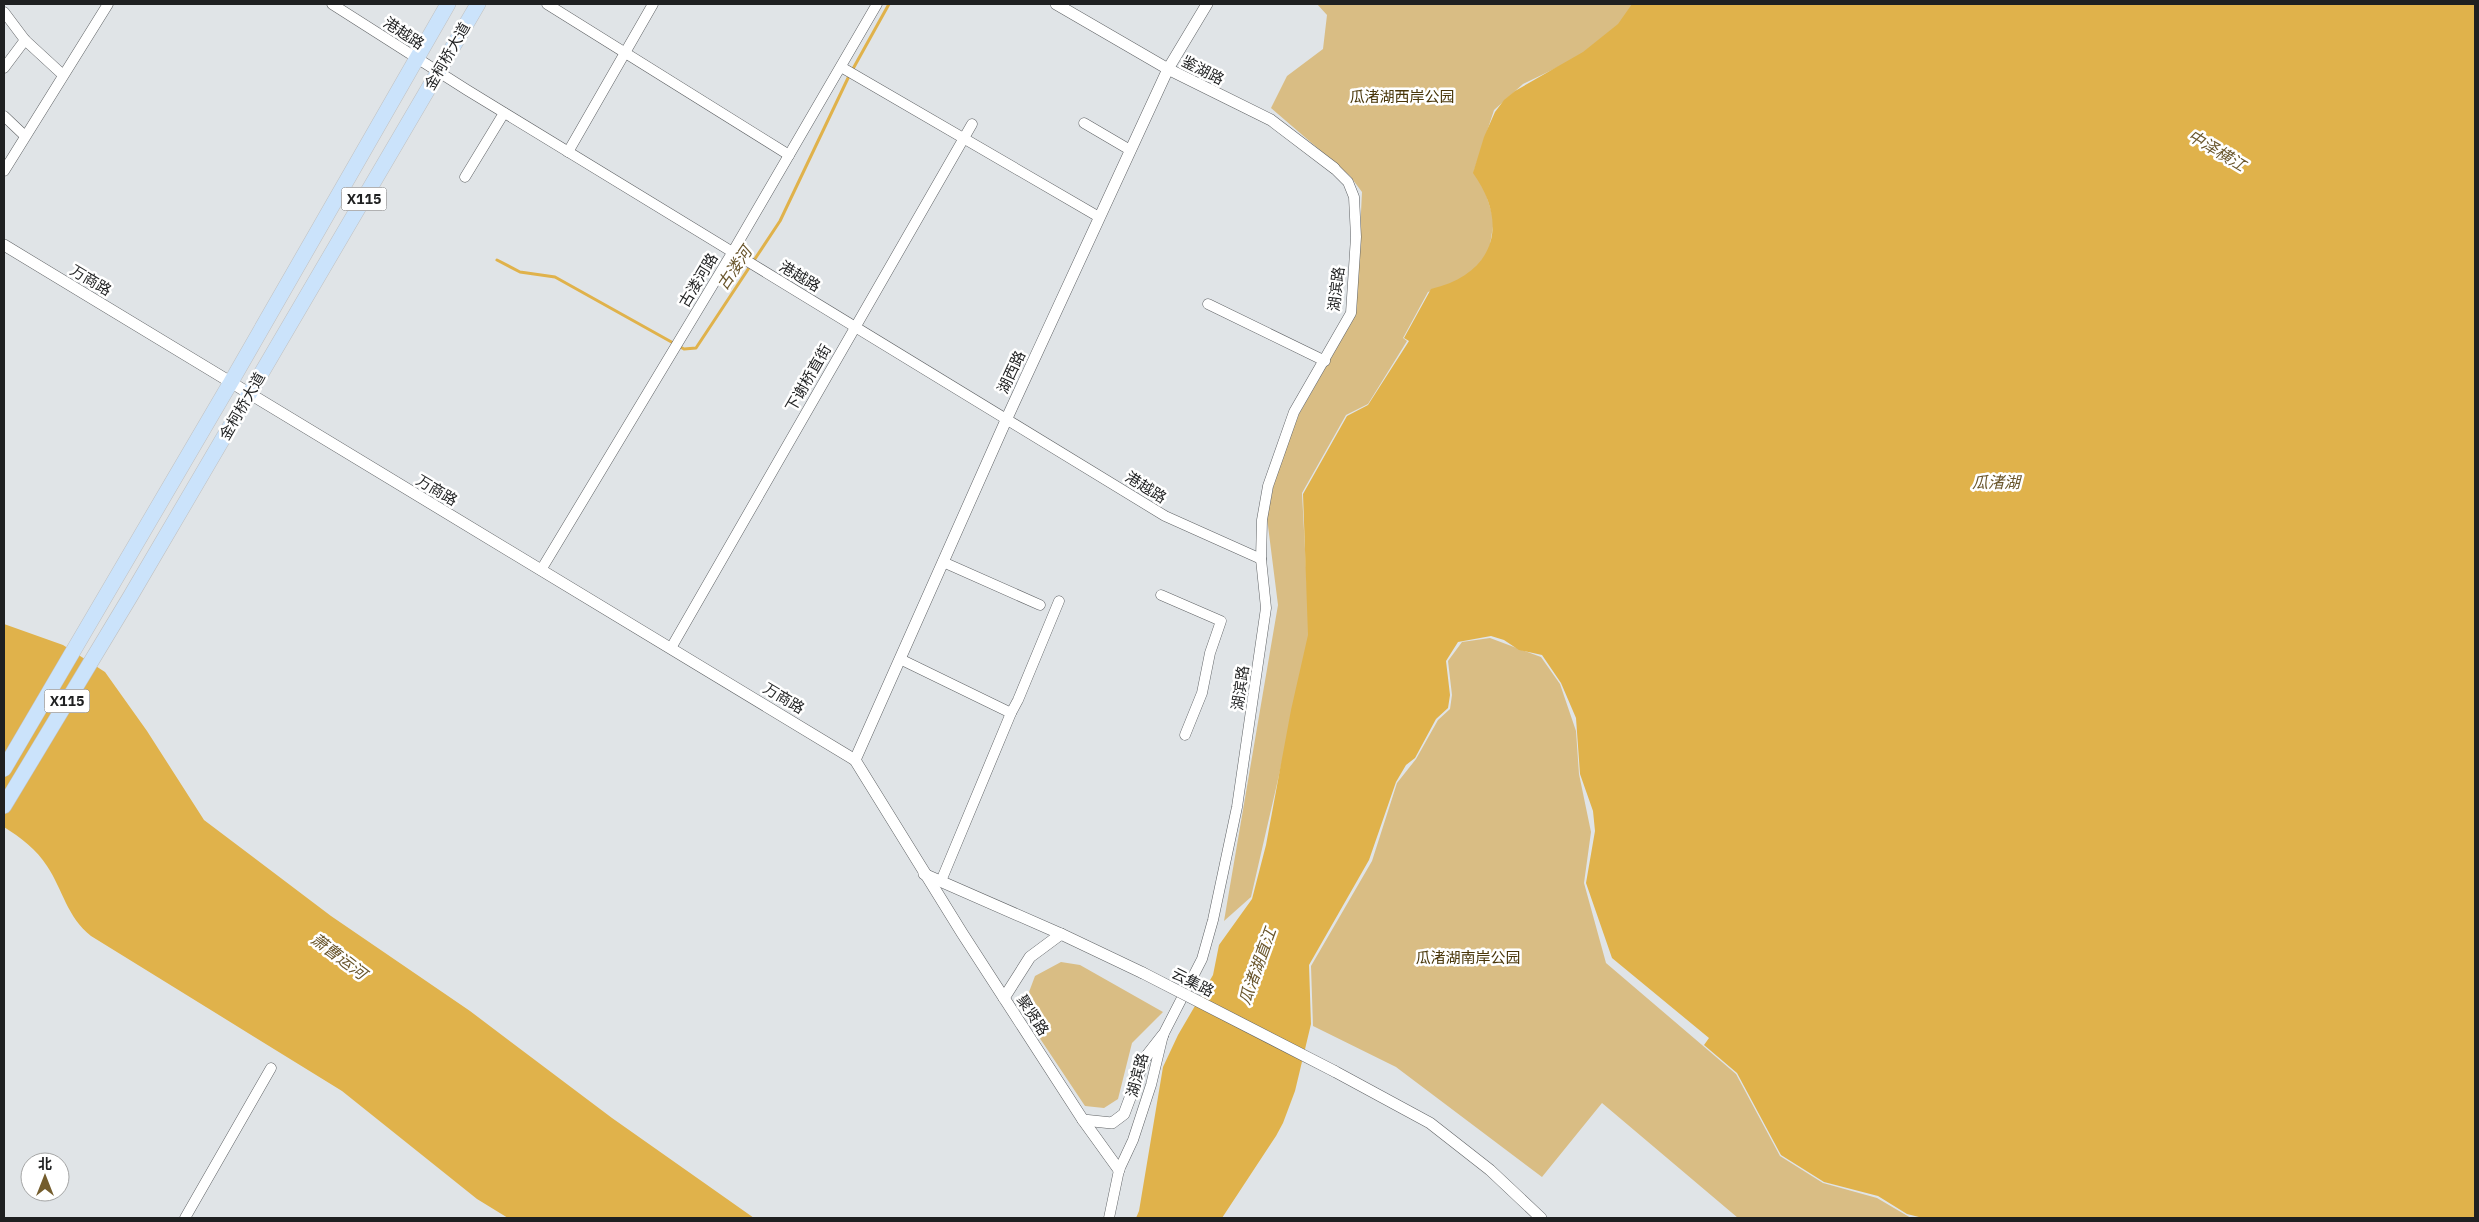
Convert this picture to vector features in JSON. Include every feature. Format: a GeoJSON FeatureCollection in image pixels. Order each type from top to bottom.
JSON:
{"type":"FeatureCollection","features":[{"type":"Feature","properties":{"kind":"main road","name":"金柯桥大道"},"geometry":{"type":"LineString","coordinates":[[4,769],[112,588],[448,4]]}},
{"type":"Feature","properties":{"kind":"main road","name":"金柯桥大道"},"geometry":{"type":"LineString","coordinates":[[4,806],[130,597],[478,4]]}},
{"type":"Feature","properties":{"kind":"street"},"geometry":{"type":"LineString","coordinates":[[4,171],[108,4]]}},
{"type":"Feature","properties":{"kind":"street","name":"港越路"},"geometry":{"type":"LineString","coordinates":[[332,4],[504,113],[1165,516],[1261,558]]}},
{"type":"Feature","properties":{"kind":"street"},"geometry":{"type":"LineString","coordinates":[[547,4],[789,155]]}},
{"type":"Feature","properties":{"kind":"street"},"geometry":{"type":"LineString","coordinates":[[568,152],[653,4]]}},
{"type":"Feature","properties":{"kind":"street","name":"古溇河路"},"geometry":{"type":"LineString","coordinates":[[541,570],[789,155],[847,71],[877,4]]}},
{"type":"Feature","properties":{"kind":"street","name":"鉴湖路"},"geometry":{"type":"LineString","coordinates":[[1056,4],[1168,69],[1271,120],[1334,168]]}},
{"type":"Feature","properties":{"kind":"street","name":"湖西路"},"geometry":{"type":"LineString","coordinates":[[855,760],[1007,418],[1130,150],[1168,69],[1207,4]]}},
{"type":"Feature","properties":{"kind":"street"},"geometry":{"type":"LineString","coordinates":[[4,12],[25,40],[63,75]]}},
{"type":"Feature","properties":{"kind":"street"},"geometry":{"type":"LineString","coordinates":[[4,68],[25,40]]}},
{"type":"Feature","properties":{"kind":"street"},"geometry":{"type":"LineString","coordinates":[[847,71],[1099,217]]}},
{"type":"Feature","properties":{"kind":"street"},"geometry":{"type":"LineString","coordinates":[[465,176],[504,113]]}},
{"type":"Feature","properties":{"kind":"street"},"geometry":{"type":"LineString","coordinates":[[4,116],[25,136]]}},
{"type":"Feature","properties":{"kind":"street"},"geometry":{"type":"LineString","coordinates":[[1084,123],[1130,150]]}},
{"type":"Feature","properties":{"kind":"street","name":"下谢桥直街"},"geometry":{"type":"LineString","coordinates":[[671,648],[854,326],[972,124]]}},
{"type":"Feature","properties":{"kind":"street","name":"湖滨路"},"geometry":{"type":"LineString","coordinates":[[1109,1218],[1119,1170],[1139,1122],[1163,1035],[1202,959],[1213,920],[1237,807],[1266,608],[1261,558],[1262,520],[1268,486],[1294,412],[1351,314],[1356,237],[1354,197],[1348,182],[1334,168]]}},
{"type":"Feature","properties":{"kind":"street","name":"万商路"},"geometry":{"type":"LineString","coordinates":[[4,245],[855,760]]}},
{"type":"Feature","properties":{"kind":"street"},"geometry":{"type":"LineString","coordinates":[[1208,304],[1325,360]]}},
{"type":"Feature","properties":{"kind":"street"},"geometry":{"type":"LineString","coordinates":[[943,562],[1040,605]]}},
{"type":"Feature","properties":{"kind":"street"},"geometry":{"type":"LineString","coordinates":[[1161,595],[1221,621],[1210,653],[1202,693],[1185,735]]}},
{"type":"Feature","properties":{"kind":"street"},"geometry":{"type":"LineString","coordinates":[[941,881],[1059,600]]}},
{"type":"Feature","properties":{"kind":"street"},"geometry":{"type":"LineString","coordinates":[[900,659],[1011,713]]}},
{"type":"Feature","properties":{"kind":"street"},"geometry":{"type":"LineString","coordinates":[[855,760],[924,874]]}},
{"type":"Feature","properties":{"kind":"street","name":"云集路"},"geometry":{"type":"LineString","coordinates":[[924,874],[1061,934],[1144,973],[1430,1123],[1490,1170],[1542,1218]]}},
{"type":"Feature","properties":{"kind":"street","name":"聚贤路"},"geometry":{"type":"LineString","coordinates":[[924,874],[1082,1120],[1119,1170]]}},
{"type":"Feature","properties":{"kind":"street"},"geometry":{"type":"LineString","coordinates":[[1004,998],[1030,957],[1061,934]]}},
{"type":"Feature","properties":{"kind":"street"},"geometry":{"type":"LineString","coordinates":[[1082,1120],[1112,1123],[1124,1114],[1145,1058],[1163,1035]]}},
{"type":"Feature","properties":{"kind":"street"},"geometry":{"type":"LineString","coordinates":[[185,1218],[271,1068]]}},
{"type":"Feature","properties":{"kind":"green space","name":"瓜渚湖西岸公园"},"geometry":{"type":"Polygon","coordinates":[[[1317,4],[1636,4],[1634,14],[1585,54],[1523,84],[1494,110],[1474,171],[1484,188],[1494,220],[1488,257],[1463,281],[1428,292],[1403,338],[1407,341],[1368,404],[1346,415],[1302,493],[1309,624],[1307,653],[1251,897],[1224,921],[1278,605],[1267,518],[1276,473],[1299,414],[1356,314],[1362,192],[1350,176],[1271,108],[1287,76],[1323,49],[1327,15],[1317,4]]]}},
{"type":"Feature","properties":{"kind":"green space","name":"瓜渚湖南岸公园"},"geometry":{"type":"Polygon","coordinates":[[[1490,638],[1541,657],[1560,684],[1576,731],[1579,774],[1591,832],[1584,883],[1606,963],[1736,1074],[1780,1156],[1823,1183],[1877,1198],[1911,1218],[1738,1218],[1602,1103],[1542,1177],[1396,1067],[1313,1026],[1311,966],[1372,861],[1397,783],[1416,759],[1438,720],[1450,709],[1452,695],[1448,661],[1462,642],[1490,638]]]}},
{"type":"Feature","properties":{"kind":"green space"},"geometry":{"type":"Polygon","coordinates":[[[1061,962],[1080,965],[1163,1012],[1132,1043],[1118,1099],[1104,1108],[1085,1106],[1027,1019],[1026,1000],[1035,976],[1061,962]]]}},
{"type":"Feature","properties":{"kind":"water","name":"瓜渚湖"},"geometry":{"type":"Polygon","coordinates":[[[1632,4],[2475,4],[2475,1218],[1923,1218],[1907,1214],[1878,1196],[1824,1182],[1781,1155],[1737,1073],[1704,1045],[1709,1038],[1612,958],[1586,883],[1595,831],[1593,811],[1580,774],[1576,718],[1561,683],[1542,655],[1519,650],[1504,640],[1491,636],[1458,642],[1446,661],[1450,695],[1448,708],[1436,719],[1415,758],[1406,765],[1396,782],[1369,860],[1309,965],[1311,1024],[1295,1091],[1276,1136],[1222,1218],[1136,1218],[1139,1211],[1163,1067],[1178,1035],[1213,975],[1219,945],[1252,899],[1266,845],[1291,710],[1308,635],[1303,494],[1347,416],[1368,405],[1409,341],[1404,338],[1431,289],[1452,282],[1469,272],[1482,259],[1490,245],[1493,229],[1491,211],[1484,192],[1473,173],[1484,137],[1495,112],[1504,100],[1515,91],[1583,52],[1618,24],[1632,4]]]}},
{"type":"Feature","properties":{"kind":"water","name":"萧曹运河"},"geometry":{"type":"Polygon","coordinates":[[[4,624],[63,645],[105,672],[147,731],[204,820],[331,916],[470,1011],[612,1118],[754,1218],[508,1218],[477,1199],[342,1091],[91,936],[76,920],[43,860],[28,844],[4,827],[4,624]]]}},
{"type":"Feature","properties":{"kind":"waterway","name":"古溇河"},"geometry":{"type":"LineString","coordinates":[[497,260],[520,272],[555,277],[684,349],[696,348],[780,221],[849,76],[889,4]]}},
{"type":"Feature","properties":{"kind":"water label","name":"中泽横江"},"geometry":{"type":"Point","coordinates":[2217,150]}},
{"type":"Feature","properties":{"kind":"water label","name":"瓜渚湖直江"},"geometry":{"type":"Point","coordinates":[1257,966]}}]}
